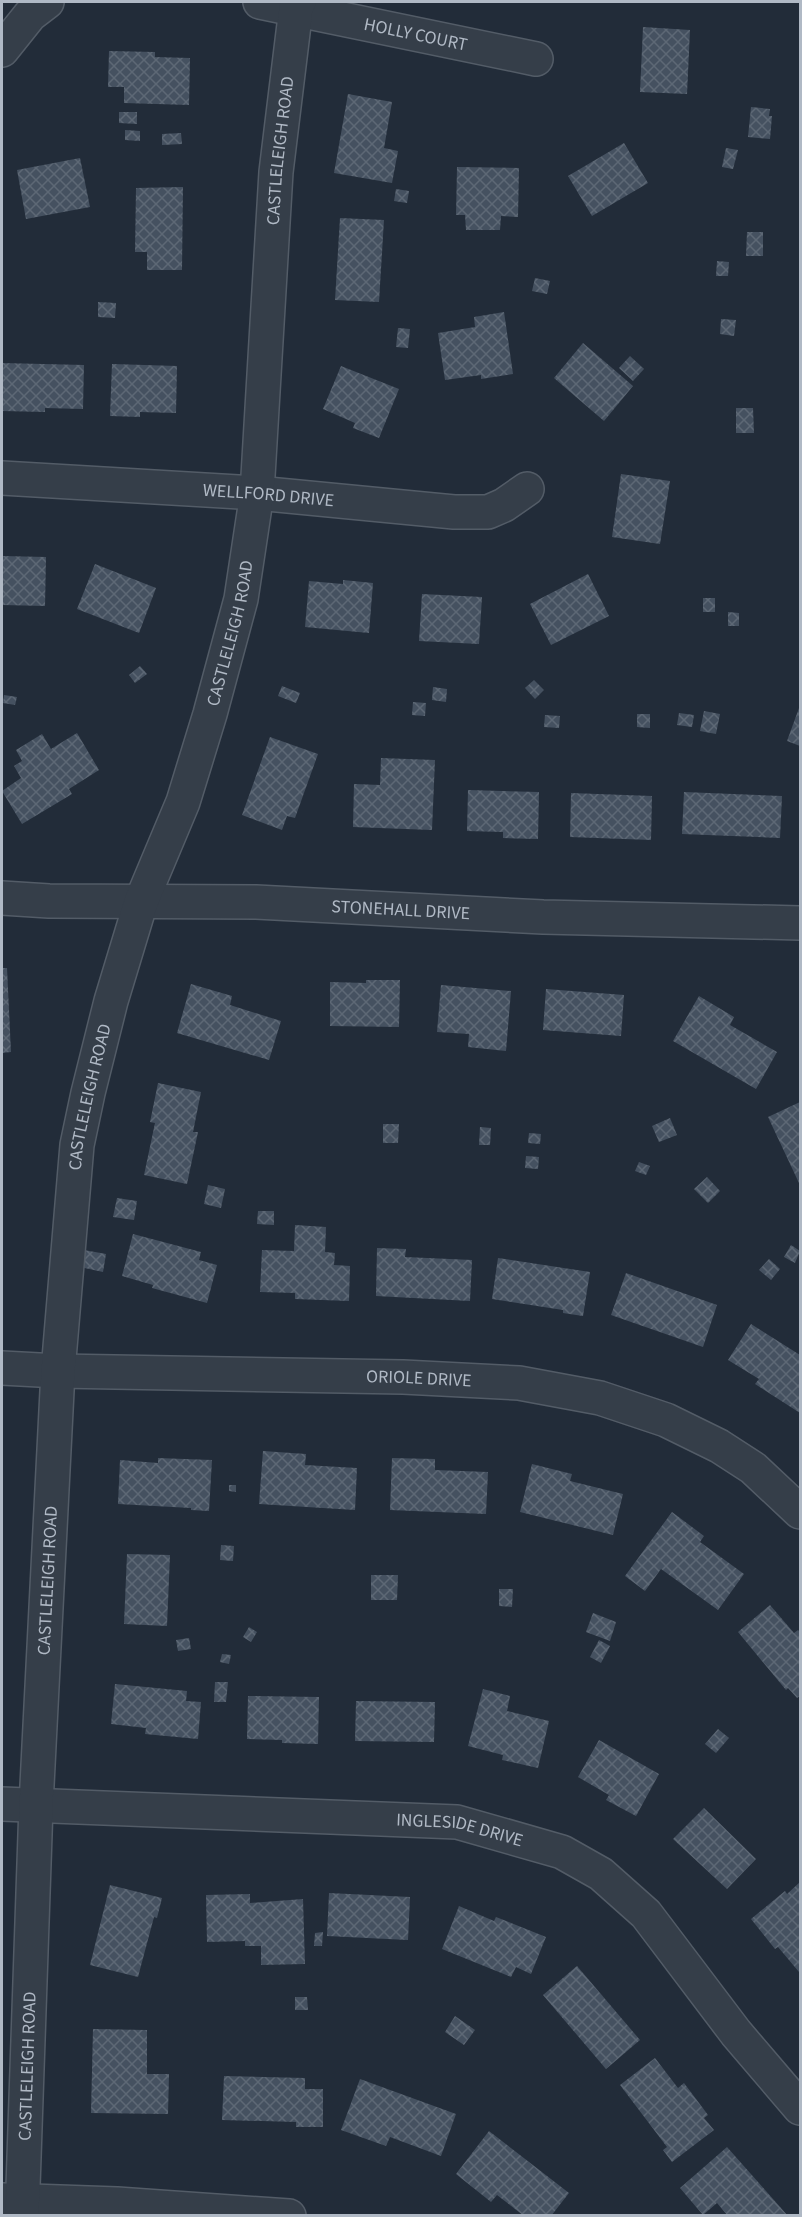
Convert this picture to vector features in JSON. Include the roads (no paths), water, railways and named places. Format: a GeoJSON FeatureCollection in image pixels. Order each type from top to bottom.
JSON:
{"type":"FeatureCollection","features":[{"type":"Feature","properties":{"kind":"street"},"geometry":{"type":"LineString","coordinates":[[2,50],[30,15],[47,2]]}},
{"type":"Feature","properties":{"kind":"street","name":"HOLLY COURT"},"geometry":{"type":"LineString","coordinates":[[260,2],[298,4],[536,59]]}},
{"type":"Feature","properties":{"kind":"street","name":"CASTLELEIGH ROAD"},"geometry":{"type":"LineString","coordinates":[[16,2205],[58,1371],[77,1145],[111,1001],[141,902],[183,802],[241,599],[257,493],[276,172],[298,4]]}},
{"type":"Feature","properties":{"kind":"street","name":"WELLFORD DRIVE"},"geometry":{"type":"LineString","coordinates":[[2,478],[257,493],[454,513],[488,512],[504,505],[527,489]]}},
{"type":"Feature","properties":{"kind":"street","name":"STONEHALL DRIVE"},"geometry":{"type":"LineString","coordinates":[[2,898],[49,902],[256,902],[543,917],[801,923]]}},
{"type":"Feature","properties":{"kind":"street","name":"ORIOLE DRIVE"},"geometry":{"type":"LineString","coordinates":[[2,1368],[403,1377],[519,1383],[542,1387],[600,1398],[666,1420],[719,1446],[753,1468],[801,1512]]}},
{"type":"Feature","properties":{"kind":"street","name":"INGLESIDE DRIVE"},"geometry":{"type":"LineString","coordinates":[[2,1804],[457,1822],[562,1852],[601,1874],[646,1914],[736,2033],[801,2108]]}},
{"type":"Feature","properties":{"kind":"street"},"geometry":{"type":"LineString","coordinates":[[16,2205],[289,2216]]}}]}
